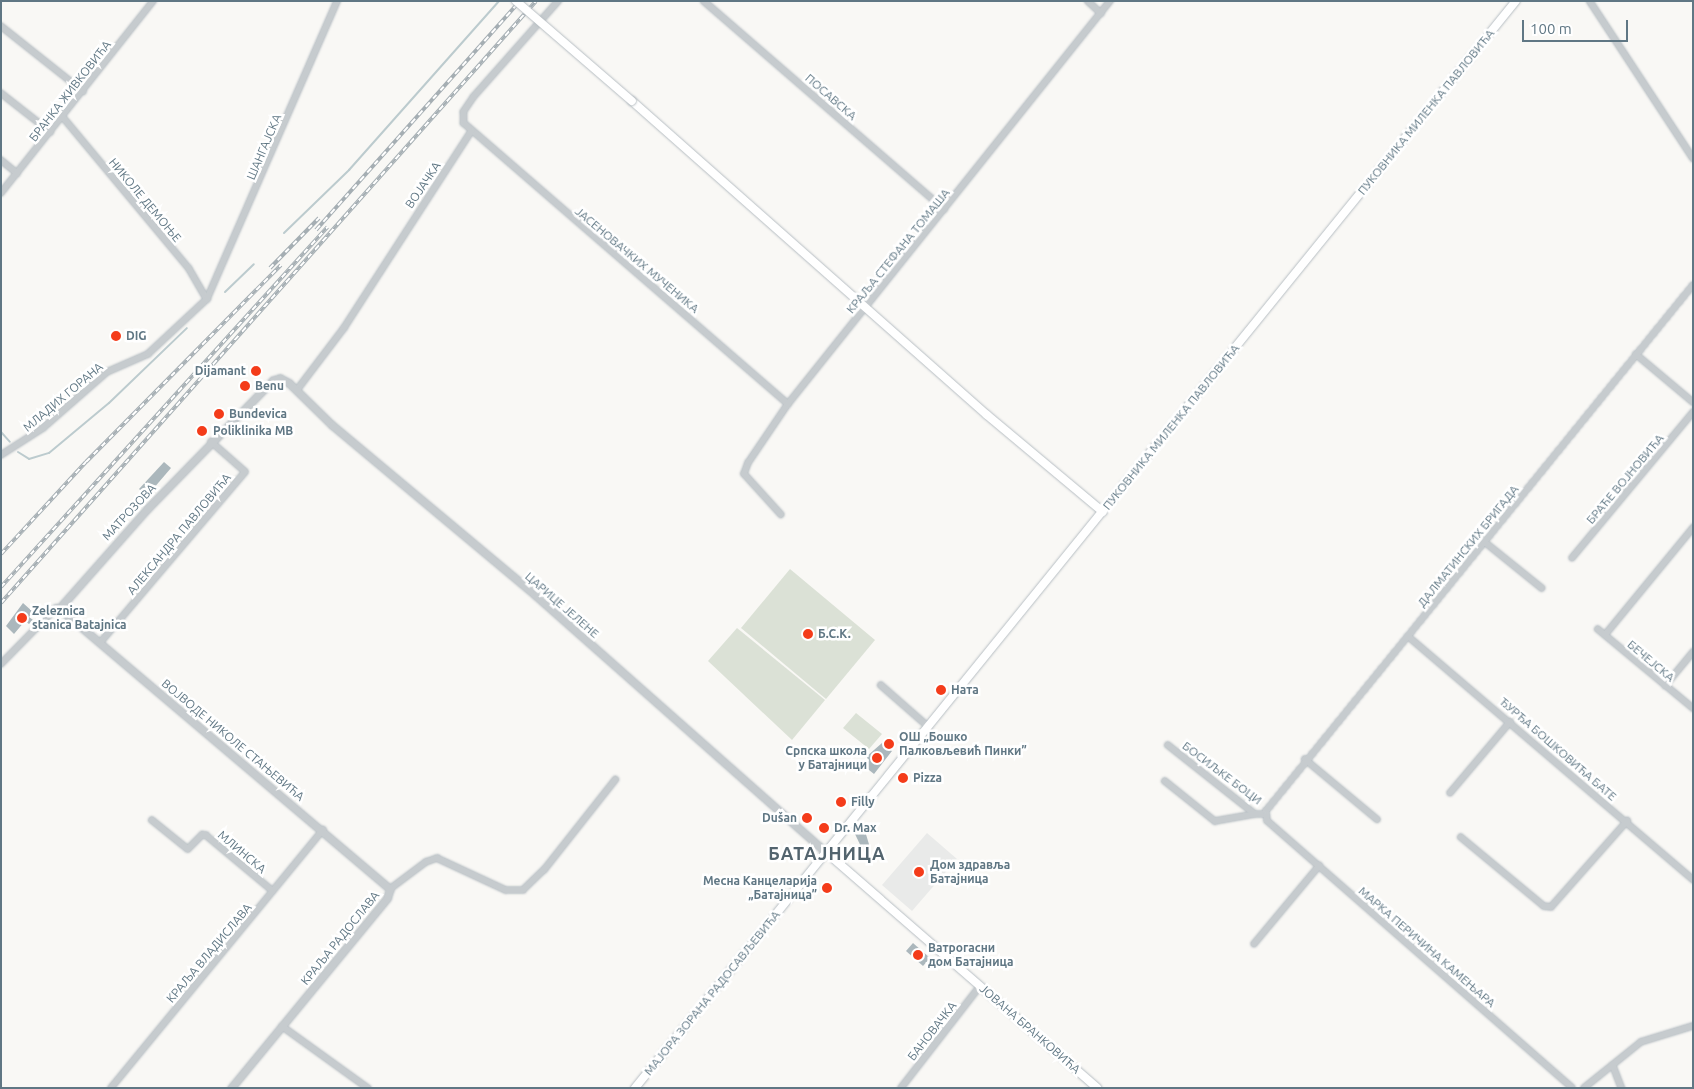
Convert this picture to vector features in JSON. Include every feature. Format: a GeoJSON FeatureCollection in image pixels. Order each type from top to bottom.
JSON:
{"type":"FeatureCollection","features":[{"type":"Feature","properties":{"kind":"main road"},"geometry":{"type":"LineString","coordinates":[[516,1],[632,100],[865,308],[1103,512]]}},
{"type":"Feature","properties":{"kind":"main road","name":"ПУКОВНИКА МИЛЕНКА ПАВЛОВИЋА"},"geometry":{"type":"LineString","coordinates":[[826,853],[1516,1]]}},
{"type":"Feature","properties":{"kind":"main road","name":"ЈОВАНА БРАНКОВИЋА"},"geometry":{"type":"LineString","coordinates":[[826,853],[1097,1088]]}},
{"type":"Feature","properties":{"kind":"main road","name":"МАЈОРА ЗОРАНА РАДОСАВЉЕВИЋА"},"geometry":{"type":"LineString","coordinates":[[635,1088],[826,853]]}},
{"type":"Feature","properties":{"kind":"street","name":"БРАНКА ЖИВКОВИЋА"},"geometry":{"type":"LineString","coordinates":[[1,193],[154,1]]}},
{"type":"Feature","properties":{"kind":"street","name":"ШАНГАЈСКА"},"geometry":{"type":"LineString","coordinates":[[207,299],[337,1]]}},
{"type":"Feature","properties":{"kind":"street"},"geometry":{"type":"LineString","coordinates":[[471,132],[463,120],[467,107],[559,1]]}},
{"type":"Feature","properties":{"kind":"street","name":"ПОСАВСКА"},"geometry":{"type":"LineString","coordinates":[[704,1],[944,209]]}},
{"type":"Feature","properties":{"kind":"street"},"geometry":{"type":"LineString","coordinates":[[1088,1],[1101,13]]}},
{"type":"Feature","properties":{"kind":"street","name":"КРАЉА СТЕФАНА ТОМАША"},"geometry":{"type":"LineString","coordinates":[[781,515],[748,480],[744,470],[788,404],[1110,1]]}},
{"type":"Feature","properties":{"kind":"street"},"geometry":{"type":"LineString","coordinates":[[1590,1],[1693,158]]}},
{"type":"Feature","properties":{"kind":"street"},"geometry":{"type":"LineString","coordinates":[[1,26],[83,90]]}},
{"type":"Feature","properties":{"kind":"street"},"geometry":{"type":"LineString","coordinates":[[1,93],[51,132]]}},
{"type":"Feature","properties":{"kind":"street","name":"НИКОЛЕ ДЕМОЊЕ"},"geometry":{"type":"LineString","coordinates":[[63,117],[189,268],[207,299]]}},
{"type":"Feature","properties":{"kind":"street","name":"ВОЈАЧКА"},"geometry":{"type":"LineString","coordinates":[[297,390],[344,328],[471,132]]}},
{"type":"Feature","properties":{"kind":"street","name":"ЈАСЕНОВАЧКИХ МУЧЕНИКА"},"geometry":{"type":"LineString","coordinates":[[471,132],[788,404]]}},
{"type":"Feature","properties":{"kind":"street"},"geometry":{"type":"LineString","coordinates":[[1,160],[17,173]]}},
{"type":"Feature","properties":{"kind":"street","name":"ДАЛМАТИНСКИХ БРИГАДА"},"geometry":{"type":"LineString","coordinates":[[1265,814],[1305,759],[1486,542],[1693,285]]}},
{"type":"Feature","properties":{"kind":"street","name":"МЛАДИХ ГОРАНА"},"geometry":{"type":"LineString","coordinates":[[1,455],[43,428],[107,372],[148,354],[207,299]]}},
{"type":"Feature","properties":{"kind":"street"},"geometry":{"type":"LineString","coordinates":[[1636,354],[1693,402]]}},
{"type":"Feature","properties":{"kind":"street","name":"ЦАРИЦЕ ЈЕЛЕНЕ"},"geometry":{"type":"LineString","coordinates":[[280,378],[297,390],[332,425],[535,596],[826,853]]}},
{"type":"Feature","properties":{"kind":"street","name":"МАТРОЗОВА"},"geometry":{"type":"LineString","coordinates":[[1,664],[56,608],[63,608],[80,581],[211,442],[280,378]]}},
{"type":"Feature","properties":{"kind":"street","name":"БРАЋЕ ВОЈНОВИЋА"},"geometry":{"type":"LineString","coordinates":[[1572,558],[1693,412]]}},
{"type":"Feature","properties":{"kind":"street","name":"АЛЕКСАНДРА ПАВЛОВИЋА"},"geometry":{"type":"LineString","coordinates":[[100,643],[245,472],[211,442]]}},
{"type":"Feature","properties":{"kind":"street"},"geometry":{"type":"LineString","coordinates":[[1605,635],[1693,528]]}},
{"type":"Feature","properties":{"kind":"street"},"geometry":{"type":"LineString","coordinates":[[1486,542],[1542,588]]}},
{"type":"Feature","properties":{"kind":"street","name":"ВОЈВОДЕ НИКОЛЕ СТАЊЕВИЋА"},"geometry":{"type":"LineString","coordinates":[[63,608],[100,643],[323,830],[390,889]]}},
{"type":"Feature","properties":{"kind":"street","name":"БЕЧЕЈСКА"},"geometry":{"type":"LineString","coordinates":[[1598,629],[1693,708]]}},
{"type":"Feature","properties":{"kind":"street","name":"ЂУРЂА БОШКОВИЋА БАТЕ"},"geometry":{"type":"LineString","coordinates":[[1408,636],[1693,879]]}},
{"type":"Feature","properties":{"kind":"street"},"geometry":{"type":"LineString","coordinates":[[1665,686],[1693,652]]}},
{"type":"Feature","properties":{"kind":"street"},"geometry":{"type":"LineString","coordinates":[[880,685],[929,727]]}},
{"type":"Feature","properties":{"kind":"street"},"geometry":{"type":"LineString","coordinates":[[1450,793],[1510,722]]}},
{"type":"Feature","properties":{"kind":"street","name":"БОСИЉКЕ БОЦИ"},"geometry":{"type":"LineString","coordinates":[[1168,745],[1256,814],[1265,814]]}},
{"type":"Feature","properties":{"kind":"street"},"geometry":{"type":"LineString","coordinates":[[1305,759],[1377,819]]}},
{"type":"Feature","properties":{"kind":"street","name":"КРАЉА РАДОСЛАВА"},"geometry":{"type":"LineString","coordinates":[[231,1088],[387,898],[390,889],[426,862],[437,858],[506,890],[523,890],[544,870],[615,780]]}},
{"type":"Feature","properties":{"kind":"street"},"geometry":{"type":"LineString","coordinates":[[1165,781],[1215,821],[1256,814]]}},
{"type":"Feature","properties":{"kind":"street","name":"МАРКА ПЕРИЧИНА КАМЕЊАРА"},"geometry":{"type":"LineString","coordinates":[[1265,814],[1267,821],[1572,1088]]}},
{"type":"Feature","properties":{"kind":"street","name":"МЛИНСКА"},"geometry":{"type":"LineString","coordinates":[[152,820],[188,849],[202,835],[206,835],[273,891]]}},
{"type":"Feature","properties":{"kind":"street"},"geometry":{"type":"LineString","coordinates":[[1461,837],[1544,906],[1551,907],[1627,822]]}},
{"type":"Feature","properties":{"kind":"street","name":"КРАЉА ВЛАДИСЛАВА"},"geometry":{"type":"LineString","coordinates":[[111,1088],[323,830]]}},
{"type":"Feature","properties":{"kind":"street"},"geometry":{"type":"LineString","coordinates":[[1254,944],[1319,866]]}},
{"type":"Feature","properties":{"kind":"street","name":"БАНОВАЧКА"},"geometry":{"type":"LineString","coordinates":[[901,1088],[980,986]]}},
{"type":"Feature","properties":{"kind":"street"},"geometry":{"type":"LineString","coordinates":[[282,1026],[368,1088]]}},
{"type":"Feature","properties":{"kind":"street"},"geometry":{"type":"LineString","coordinates":[[1584,1088],[1648,1039],[1693,1026]]}},
{"type":"Feature","properties":{"kind":"street"},"geometry":{"type":"LineString","coordinates":[[1613,1065],[1622,1088]]}},
{"type":"Feature","properties":{"kind":"shaded area","name":"Б.С.К."},"geometry":{"type":"Polygon","coordinates":[[[790,569],[875,640],[826,699],[741,628],[790,569]]]}},
{"type":"Feature","properties":{"kind":"shaded area"},"geometry":{"type":"Polygon","coordinates":[[[737,628],[825,700],[792,740],[708,661],[737,628]]]}},
{"type":"Feature","properties":{"kind":"shaded area"},"geometry":{"type":"Polygon","coordinates":[[[856,713],[882,734],[869,749],[843,728],[856,713]]]}},
{"type":"Feature","properties":{"kind":"shaded area","name":"Дом здравља Батајница"},"geometry":{"type":"Polygon","coordinates":[[[927,833],[957,859],[912,911],[882,885],[927,833]]]}},
{"type":"Feature","properties":{"kind":"building"},"geometry":{"type":"Polygon","coordinates":[[[164,462],[171,468],[147,496],[139,489],[164,462]]]}},
{"type":"Feature","properties":{"kind":"building","name":"Zeleznica stanica Batajnica"},"geometry":{"type":"Polygon","coordinates":[[[23,603],[33,612],[29,617],[33,620],[29,624],[25,621],[14,634],[6,626],[23,603]]]}},
{"type":"Feature","properties":{"kind":"building","name":"Српска школа у Батајници"},"geometry":{"type":"Polygon","coordinates":[[[882,743],[892,751],[874,774],[864,766],[869,760],[866,757],[882,743]]]}},
{"type":"Feature","properties":{"kind":"building"},"geometry":{"type":"Polygon","coordinates":[[[865,831],[871,851],[865,855],[855,834],[865,831]]]}},
{"type":"Feature","properties":{"kind":"building","name":"Ватрогасни дом Батајница"},"geometry":{"type":"Polygon","coordinates":[[[913,943],[930,958],[923,966],[906,951],[913,943]]]}},
{"type":"Feature","properties":{"kind":"waterway"},"geometry":{"type":"LineString","coordinates":[[284,233],[349,170],[499,1]]}},
{"type":"Feature","properties":{"kind":"waterway"},"geometry":{"type":"LineString","coordinates":[[225,292],[254,264]]}},
{"type":"Feature","properties":{"kind":"waterway"},"geometry":{"type":"LineString","coordinates":[[18,452],[29,459],[49,453],[109,403],[187,328]]}},
{"type":"Feature","properties":{"kind":"waterway"},"geometry":{"type":"LineString","coordinates":[[1,432],[10,442]]}},
{"type":"Feature","properties":{"kind":"railway"},"geometry":{"type":"LineString","coordinates":[[316,230],[520,1]]}},
{"type":"Feature","properties":{"kind":"railway"},"geometry":{"type":"LineString","coordinates":[[1,603],[536,1]]}},
{"type":"Feature","properties":{"kind":"railway"},"geometry":{"type":"LineString","coordinates":[[270,268],[319,218]]}},
{"type":"Feature","properties":{"kind":"railway"},"geometry":{"type":"LineString","coordinates":[[1,587],[328,227]]}},
{"type":"Feature","properties":{"kind":"railway"},"geometry":{"type":"LineString","coordinates":[[1,554],[86,462],[281,265]]}},
{"type":"Feature","properties":{"kind":"place","name":"DIG"},"geometry":{"type":"Point","coordinates":[116,336]}},
{"type":"Feature","properties":{"kind":"place","name":"Dijamant"},"geometry":{"type":"Point","coordinates":[256,371]}},
{"type":"Feature","properties":{"kind":"place","name":"Benu"},"geometry":{"type":"Point","coordinates":[245,386]}},
{"type":"Feature","properties":{"kind":"place","name":"Bundevica"},"geometry":{"type":"Point","coordinates":[219,414]}},
{"type":"Feature","properties":{"kind":"place","name":"Poliklinika MB"},"geometry":{"type":"Point","coordinates":[202,431]}},
{"type":"Feature","properties":{"kind":"place","name":"Zeleznica stanica Batajnica"},"geometry":{"type":"Point","coordinates":[22,618]}},
{"type":"Feature","properties":{"kind":"place","name":"Б.С.К."},"geometry":{"type":"Point","coordinates":[808,634]}},
{"type":"Feature","properties":{"kind":"place","name":"Ната"},"geometry":{"type":"Point","coordinates":[941,690]}},
{"type":"Feature","properties":{"kind":"place","name":"ОШ „Бошко Палковљевић Пинки”"},"geometry":{"type":"Point","coordinates":[889,744]}},
{"type":"Feature","properties":{"kind":"place","name":"Српска школа у Батајници"},"geometry":{"type":"Point","coordinates":[877,758]}},
{"type":"Feature","properties":{"kind":"place","name":"Pizza"},"geometry":{"type":"Point","coordinates":[903,778]}},
{"type":"Feature","properties":{"kind":"place","name":"Filly"},"geometry":{"type":"Point","coordinates":[841,802]}},
{"type":"Feature","properties":{"kind":"place","name":"Dušan"},"geometry":{"type":"Point","coordinates":[807,818]}},
{"type":"Feature","properties":{"kind":"place","name":"Dr. Max"},"geometry":{"type":"Point","coordinates":[824,828]}},
{"type":"Feature","properties":{"kind":"place","name":"Дом здравља Батајница"},"geometry":{"type":"Point","coordinates":[919,872]}},
{"type":"Feature","properties":{"kind":"place","name":"Месна Канцеларија „Батајница”"},"geometry":{"type":"Point","coordinates":[827,888]}},
{"type":"Feature","properties":{"kind":"place","name":"Ватрогасни дом Батајница"},"geometry":{"type":"Point","coordinates":[918,955]}},
{"type":"Feature","properties":{"kind":"district","name":"БАТАЈНИЦА"},"geometry":{"type":"Point","coordinates":[827,853]}}]}
